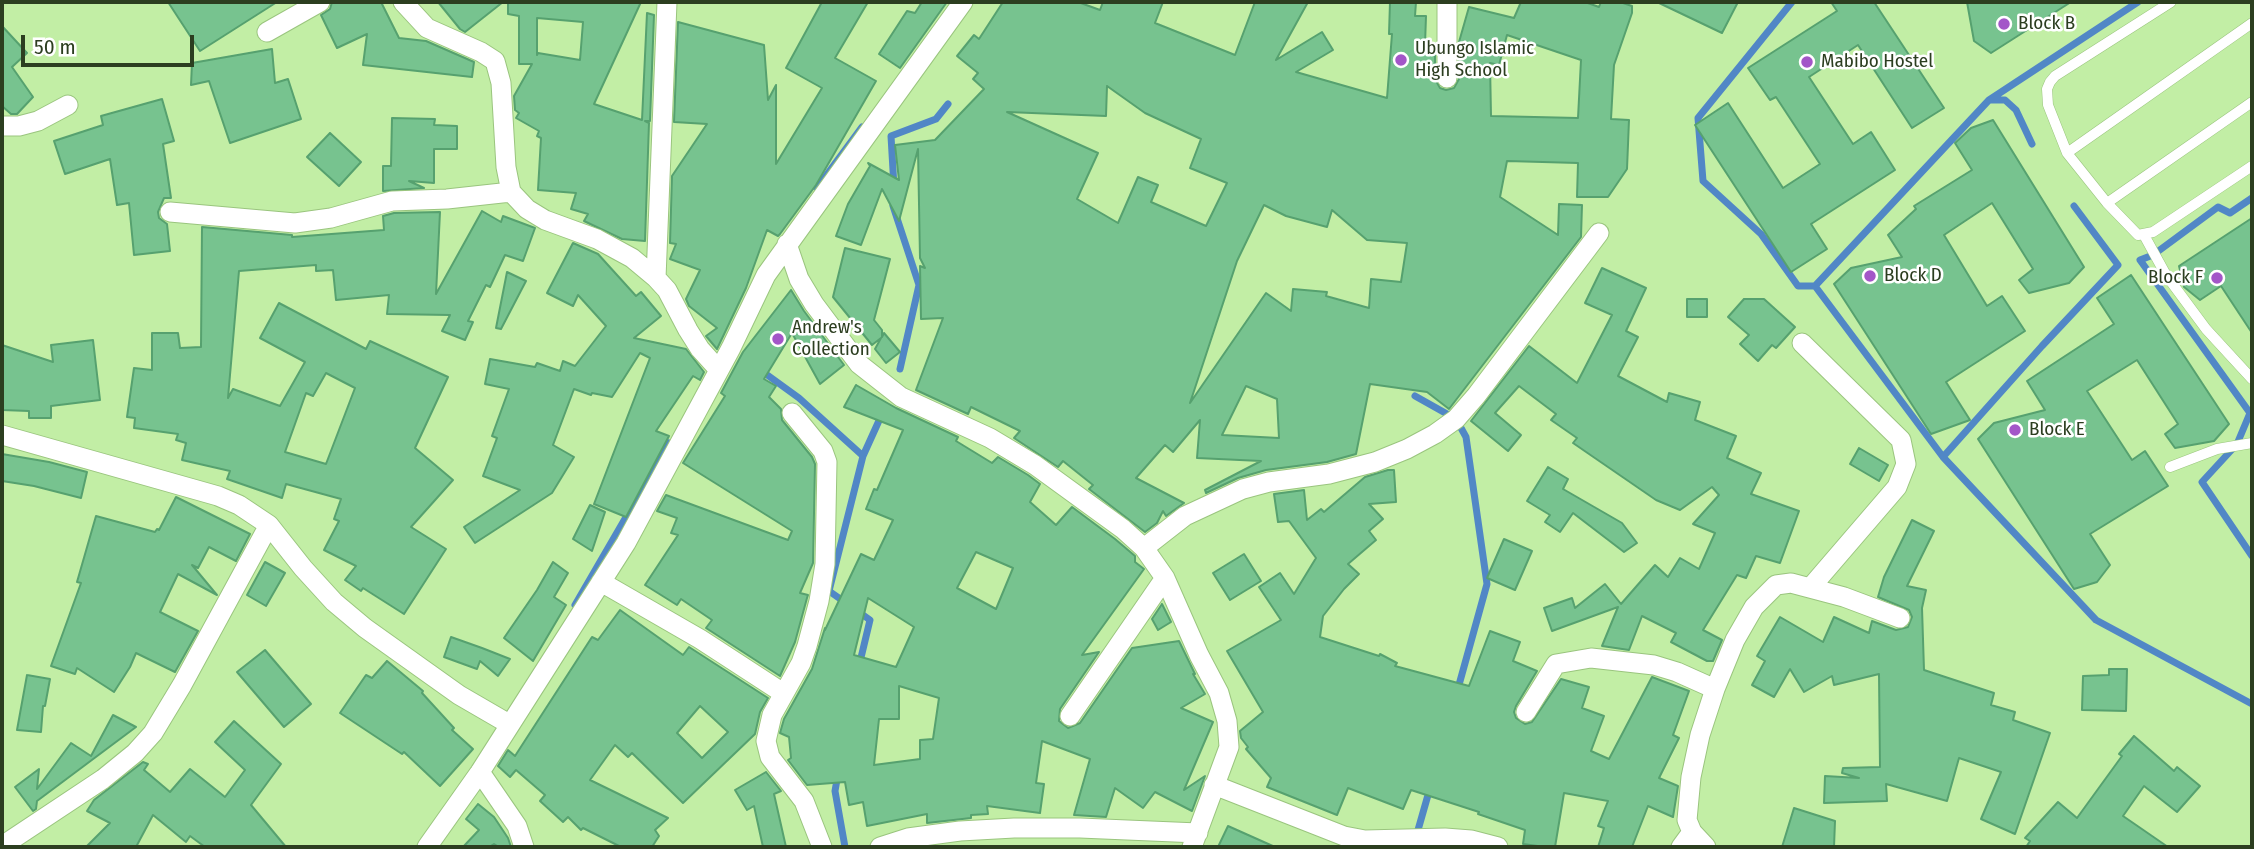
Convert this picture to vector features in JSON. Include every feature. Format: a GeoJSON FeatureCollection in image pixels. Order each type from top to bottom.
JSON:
{"type":"FeatureCollection","features":[{"type":"Feature","properties":{"kind":"street"},"geometry":{"type":"LineString","coordinates":[[267,32],[320,2]]}},
{"type":"Feature","properties":{"kind":"street"},"geometry":{"type":"LineString","coordinates":[[403,2],[427,28],[495,61],[501,83],[506,167],[511,192],[536,215],[608,245],[632,258],[656,278],[667,290],[700,349],[719,370]]}},
{"type":"Feature","properties":{"kind":"street"},"geometry":{"type":"LineString","coordinates":[[656,278],[667,2]]}},
{"type":"Feature","properties":{"kind":"street"},"geometry":{"type":"LineString","coordinates":[[427,847],[480,772],[626,543],[719,370],[759,289],[787,244],[963,2]]}},
{"type":"Feature","properties":{"kind":"street"},"geometry":{"type":"LineString","coordinates":[[1447,2],[1447,78]]}},
{"type":"Feature","properties":{"kind":"street"},"geometry":{"type":"LineString","coordinates":[[2,127],[38,121],[68,105]]}},
{"type":"Feature","properties":{"kind":"street"},"geometry":{"type":"LineString","coordinates":[[170,212],[295,223],[331,218],[392,201],[447,199],[511,192]]}},
{"type":"Feature","properties":{"kind":"street"},"geometry":{"type":"LineString","coordinates":[[1144,548],[1185,516],[1243,489],[1269,482],[1329,474],[1375,462],[1435,434],[1456,419],[1476,396],[1599,233]]}},
{"type":"Feature","properties":{"kind":"street"},"geometry":{"type":"LineString","coordinates":[[787,244],[792,264],[804,288],[859,364],[901,397],[1007,446],[1122,529],[1144,548],[1165,578],[1219,693],[1227,721],[1229,747],[1195,840],[1080,828],[1014,828],[908,838],[880,847]]}},
{"type":"Feature","properties":{"kind":"street"},"geometry":{"type":"LineString","coordinates":[[1802,344],[1901,440],[1906,464],[1897,487],[1811,587]]}},
{"type":"Feature","properties":{"kind":"street"},"geometry":{"type":"LineString","coordinates":[[792,413],[823,451],[827,462],[825,564],[807,646],[767,729],[766,741],[770,757],[804,802],[822,847]]}},
{"type":"Feature","properties":{"kind":"street"},"geometry":{"type":"LineString","coordinates":[[2,435],[218,496],[239,505],[269,525],[334,603],[459,695],[509,724]]}},
{"type":"Feature","properties":{"kind":"street"},"geometry":{"type":"LineString","coordinates":[[2,846],[103,779],[135,753],[153,733],[183,685],[269,525]]}},
{"type":"Feature","properties":{"kind":"street"},"geometry":{"type":"LineString","coordinates":[[1070,716],[1165,578]]}},
{"type":"Feature","properties":{"kind":"street"},"geometry":{"type":"LineString","coordinates":[[601,582],[700,639],[783,693]]}},
{"type":"Feature","properties":{"kind":"street"},"geometry":{"type":"LineString","coordinates":[[1706,847],[1686,840],[1691,777],[1700,735],[1735,640],[1754,607],[1765,594],[1776,585],[1791,583],[1811,587],[1900,618]]}},
{"type":"Feature","properties":{"kind":"street"},"geometry":{"type":"LineString","coordinates":[[1526,712],[1556,664],[1591,658],[1654,665],[1715,689]]}},
{"type":"Feature","properties":{"kind":"street"},"geometry":{"type":"LineString","coordinates":[[480,772],[517,825],[524,847]]}},
{"type":"Feature","properties":{"kind":"street"},"geometry":{"type":"LineString","coordinates":[[1214,785],[1343,836],[1365,841],[1445,838],[1471,840],[1498,847]]}},
{"type":"Feature","properties":{"kind":"lane"},"geometry":{"type":"LineString","coordinates":[[2171,2],[2054,76],[2047,89],[2048,105],[2067,153],[2107,203],[2138,235],[2153,232],[2252,166]]}},
{"type":"Feature","properties":{"kind":"lane"},"geometry":{"type":"LineString","coordinates":[[2067,153],[2252,23]]}},
{"type":"Feature","properties":{"kind":"lane"},"geometry":{"type":"LineString","coordinates":[[2107,203],[2252,102]]}},
{"type":"Feature","properties":{"kind":"lane"},"geometry":{"type":"LineString","coordinates":[[2144,235],[2166,275],[2206,329],[2252,379]]}},
{"type":"Feature","properties":{"kind":"lane"},"geometry":{"type":"LineString","coordinates":[[2170,467],[2217,449],[2252,443]]}},
{"type":"Feature","properties":{"kind":"building"},"geometry":{"type":"Polygon","coordinates":[[[168,2],[277,2],[200,51],[168,2]]]}},
{"type":"Feature","properties":{"kind":"building"},"geometry":{"type":"Polygon","coordinates":[[[332,2],[381,2],[399,38],[426,41],[474,62],[472,77],[363,65],[367,34],[337,48],[321,15],[330,9],[332,2]]]}},
{"type":"Feature","properties":{"kind":"building"},"geometry":{"type":"Polygon","coordinates":[[[438,2],[503,2],[465,32],[438,2]]]}},
{"type":"Feature","properties":{"kind":"building"},"geometry":{"type":"Polygon","coordinates":[[[508,2],[641,2],[594,104],[642,120],[647,13],[654,15],[650,121],[645,121],[649,123],[645,241],[622,239],[584,221],[588,214],[571,209],[576,193],[538,190],[541,138],[537,136],[539,131],[516,118],[519,113],[515,110],[514,96],[532,64],[519,64],[519,16],[508,14],[508,2]],[[537,18],[537,55],[538,53],[580,60],[583,22],[537,18]]]}},
{"type":"Feature","properties":{"kind":"building"},"geometry":{"type":"Polygon","coordinates":[[[822,2],[868,2],[835,58],[876,81],[816,185],[778,236],[767,230],[746,288],[717,349],[706,336],[717,328],[689,306],[686,299],[700,270],[670,259],[676,244],[670,243],[672,176],[707,124],[674,122],[678,22],[764,45],[768,100],[776,85],[776,164],[822,88],[786,68],[822,2]]]}},
{"type":"Feature","properties":{"kind":"building"},"geometry":{"type":"Polygon","coordinates":[[[922,2],[947,2],[900,68],[879,54],[907,11],[915,13],[922,2]]]}},
{"type":"Feature","properties":{"kind":"building"},"geometry":{"type":"Polygon","coordinates":[[[1003,2],[1078,2],[1100,10],[1103,2],[1163,2],[1155,23],[1235,55],[1255,2],[1308,2],[1276,60],[1322,32],[1333,50],[1296,72],[1387,98],[1392,34],[1389,34],[1390,2],[1416,2],[1415,16],[1426,16],[1425,45],[1435,46],[1435,79],[1440,88],[1446,90],[1454,88],[1459,79],[1459,42],[1469,7],[1514,18],[1521,2],[1585,2],[1599,7],[1601,2],[1620,2],[1632,6],[1632,13],[1614,65],[1611,119],[1629,120],[1627,169],[1608,197],[1577,197],[1578,163],[1507,161],[1500,197],[1558,235],[1559,204],[1582,205],[1581,237],[1449,409],[1427,392],[1370,384],[1356,454],[1327,462],[1266,470],[1238,478],[1206,493],[1205,490],[1261,461],[1197,458],[1200,420],[1173,452],[1165,445],[1136,478],[1184,503],[1166,516],[1163,511],[1157,523],[1145,532],[1089,489],[1093,485],[1063,461],[1058,467],[1014,438],[1020,431],[971,407],[968,414],[916,390],[943,318],[921,319],[920,266],[925,268],[920,258],[918,149],[899,221],[882,189],[861,245],[836,236],[848,204],[870,166],[868,163],[899,180],[895,145],[935,140],[984,89],[973,79],[978,73],[957,56],[974,35],[979,39],[1003,2]],[[1507,35],[1499,65],[1490,63],[1491,116],[1578,118],[1581,60],[1507,35]],[[1107,86],[1106,116],[1007,112],[1098,153],[1077,199],[1118,223],[1138,177],[1158,185],[1151,202],[1206,226],[1227,183],[1190,168],[1201,139],[1145,113],[1107,86]],[[1264,205],[1237,261],[1190,403],[1266,293],[1291,311],[1293,289],[1327,292],[1326,296],[1369,308],[1371,279],[1401,282],[1407,243],[1367,240],[1332,210],[1327,227],[1286,216],[1264,205]],[[1246,386],[1222,435],[1279,438],[1277,399],[1246,386]]]}},
{"type":"Feature","properties":{"kind":"building"},"geometry":{"type":"Polygon","coordinates":[[[1657,2],[1738,2],[1722,33],[1657,2]]]}},
{"type":"Feature","properties":{"kind":"building"},"geometry":{"type":"Polygon","coordinates":[[[1831,2],[1874,2],[1944,108],[1912,128],[1858,45],[1809,77],[1853,144],[1871,132],[1895,170],[1811,224],[1827,249],[1791,272],[1695,125],[1728,103],[1783,188],[1820,164],[1776,97],[1770,100],[1748,68],[1837,11],[1831,2]]]}},
{"type":"Feature","properties":{"kind":"building","name":"Block B"},"geometry":{"type":"Polygon","coordinates":[[[1967,2],[2071,2],[1991,53],[1974,41],[1967,2]]]}},
{"type":"Feature","properties":{"kind":"building"},"geometry":{"type":"Polygon","coordinates":[[[2,26],[27,53],[12,67],[33,97],[17,114],[11,114],[2,106],[2,26]]]}},
{"type":"Feature","properties":{"kind":"building"},"geometry":{"type":"Polygon","coordinates":[[[272,49],[275,83],[288,79],[301,119],[230,143],[209,81],[191,85],[192,63],[272,49]]]}},
{"type":"Feature","properties":{"kind":"building"},"geometry":{"type":"Polygon","coordinates":[[[162,99],[174,141],[163,144],[171,198],[164,198],[158,212],[159,218],[167,224],[170,251],[134,255],[129,203],[117,205],[110,159],[65,174],[54,141],[103,125],[101,116],[162,99]]]}},
{"type":"Feature","properties":{"kind":"building"},"geometry":{"type":"Polygon","coordinates":[[[392,118],[435,119],[434,125],[457,126],[457,149],[434,149],[434,183],[409,181],[424,188],[383,191],[383,166],[391,166],[392,118]]]}},
{"type":"Feature","properties":{"kind":"building","name":"Block D"},"geometry":{"type":"Polygon","coordinates":[[[1993,120],[2084,267],[2069,283],[2029,293],[2019,280],[2033,269],[1992,203],[1944,235],[1987,306],[2002,296],[2025,331],[1946,382],[1970,420],[1931,434],[1834,284],[1851,268],[1902,257],[1888,235],[1916,209],[1914,206],[1972,170],[1955,143],[1971,128],[1993,120]]]}},
{"type":"Feature","properties":{"kind":"building"},"geometry":{"type":"Polygon","coordinates":[[[330,133],[361,162],[339,186],[307,157],[330,133]]]}},
{"type":"Feature","properties":{"kind":"building"},"geometry":{"type":"Polygon","coordinates":[[[482,211],[501,222],[503,216],[535,228],[523,261],[505,255],[490,287],[486,285],[468,321],[473,322],[465,340],[442,331],[450,315],[387,314],[389,295],[336,300],[333,270],[316,271],[316,265],[239,271],[228,398],[233,389],[280,406],[305,362],[260,338],[279,303],[366,349],[370,341],[448,377],[415,448],[453,480],[411,527],[446,549],[404,614],[345,580],[356,566],[324,550],[339,521],[334,519],[341,499],[286,484],[282,498],[227,479],[230,471],[182,460],[186,443],[176,440],[178,434],[134,428],[135,418],[127,417],[134,368],[152,370],[152,333],[178,333],[180,348],[201,347],[202,227],[292,237],[384,230],[383,216],[394,213],[440,212],[436,294],[482,211]],[[326,373],[313,396],[306,393],[285,452],[326,464],[355,388],[326,373]]]}},
{"type":"Feature","properties":{"kind":"building","name":"Block F"},"geometry":{"type":"Polygon","coordinates":[[[2252,218],[2252,333],[2221,286],[2200,300],[2184,287],[2179,266],[2252,218]]]}},
{"type":"Feature","properties":{"kind":"building"},"geometry":{"type":"Polygon","coordinates":[[[573,243],[598,254],[636,296],[641,292],[661,316],[634,338],[686,349],[704,372],[700,380],[693,376],[656,431],[669,436],[626,517],[594,504],[650,358],[640,353],[612,397],[591,395],[574,389],[553,445],[574,457],[552,493],[475,543],[464,527],[520,490],[483,476],[497,438],[492,436],[509,389],[485,384],[490,359],[535,367],[537,363],[560,371],[563,361],[575,366],[606,326],[578,295],[573,306],[547,293],[573,243]]]}},
{"type":"Feature","properties":{"kind":"building"},"geometry":{"type":"Polygon","coordinates":[[[845,248],[890,259],[874,320],[882,330],[882,337],[884,333],[900,352],[886,363],[875,349],[881,338],[872,345],[833,297],[845,248]]]}},
{"type":"Feature","properties":{"kind":"building"},"geometry":{"type":"Polygon","coordinates":[[[1602,268],[1646,288],[1626,331],[1638,337],[1618,376],[1667,402],[1669,393],[1700,402],[1695,420],[1736,436],[1727,458],[1761,473],[1751,494],[1799,511],[1780,563],[1756,556],[1746,578],[1737,575],[1703,630],[1722,640],[1713,661],[1707,661],[1671,642],[1676,633],[1642,616],[1629,650],[1602,646],[1618,607],[1552,631],[1544,608],[1572,598],[1575,608],[1605,584],[1621,604],[1655,565],[1668,577],[1680,558],[1699,569],[1715,533],[1693,524],[1719,495],[1712,487],[1680,510],[1656,500],[1573,443],[1577,438],[1551,420],[1556,414],[1519,386],[1495,413],[1521,435],[1508,451],[1471,421],[1529,346],[1577,383],[1612,315],[1585,303],[1602,268]]]}},
{"type":"Feature","properties":{"kind":"building"},"geometry":{"type":"Polygon","coordinates":[[[507,272],[526,281],[501,329],[496,328],[507,272]]]}},
{"type":"Feature","properties":{"kind":"building","name":"Block E"},"geometry":{"type":"Polygon","coordinates":[[[2131,275],[2229,424],[2214,441],[2175,448],[2165,434],[2178,424],[2137,360],[2087,391],[2132,460],[2145,451],[2168,486],[2090,534],[2110,565],[2097,582],[2074,589],[1978,439],[1994,423],[2045,410],[2027,381],[2114,324],[2097,298],[2131,275]]]}},
{"type":"Feature","properties":{"kind":"building"},"geometry":{"type":"Polygon","coordinates":[[[791,290],[844,365],[820,384],[792,333],[764,379],[776,386],[769,397],[781,409],[782,420],[815,464],[813,563],[800,593],[808,595],[795,642],[780,676],[706,628],[712,620],[681,599],[677,605],[645,585],[678,535],[671,533],[677,518],[657,511],[666,495],[788,540],[792,531],[683,463],[725,396],[721,393],[743,352],[791,290]]]}},
{"type":"Feature","properties":{"kind":"building"},"geometry":{"type":"Polygon","coordinates":[[[1687,299],[1707,299],[1707,317],[1687,317],[1687,299]]]}},
{"type":"Feature","properties":{"kind":"building"},"geometry":{"type":"Polygon","coordinates":[[[1744,299],[1764,299],[1795,327],[1776,348],[1772,345],[1758,361],[1740,344],[1749,335],[1728,317],[1744,299]]]}},
{"type":"Feature","properties":{"kind":"building"},"geometry":{"type":"Polygon","coordinates":[[[93,340],[100,400],[51,406],[51,418],[29,418],[29,411],[2,410],[2,345],[53,362],[51,345],[93,340]]]}},
{"type":"Feature","properties":{"kind":"building"},"geometry":{"type":"Polygon","coordinates":[[[856,385],[896,408],[958,437],[956,441],[992,463],[998,457],[1040,484],[1030,502],[1056,525],[1072,507],[1135,556],[1135,562],[1144,569],[1082,655],[1099,652],[1060,709],[1059,721],[1068,728],[1080,723],[1132,648],[1179,641],[1205,694],[1181,708],[1213,722],[1184,790],[1205,776],[1192,811],[1155,792],[1143,808],[1115,788],[1106,817],[1074,815],[1090,759],[1042,741],[1036,783],[1044,784],[1040,813],[987,806],[988,814],[971,815],[971,818],[927,823],[927,814],[867,826],[863,802],[849,805],[845,782],[807,785],[788,760],[791,758],[789,737],[780,733],[784,719],[812,669],[825,628],[861,554],[874,560],[893,520],[866,509],[903,430],[844,407],[856,385]],[[976,552],[957,588],[996,609],[1013,568],[976,552]],[[868,598],[854,655],[896,667],[914,627],[868,598]],[[899,686],[899,719],[879,719],[874,765],[920,759],[920,740],[933,739],[939,698],[899,686]]]}},
{"type":"Feature","properties":{"kind":"building"},"geometry":{"type":"Polygon","coordinates":[[[1859,448],[1888,465],[1879,481],[1850,464],[1859,448]]]}},
{"type":"Feature","properties":{"kind":"building"},"geometry":{"type":"Polygon","coordinates":[[[2,454],[87,472],[81,498],[2,481],[2,454]]]}},
{"type":"Feature","properties":{"kind":"building"},"geometry":{"type":"Polygon","coordinates":[[[1548,467],[1568,479],[1563,489],[1622,523],[1637,543],[1624,552],[1573,513],[1560,532],[1545,522],[1550,515],[1527,501],[1548,467]]]}},
{"type":"Feature","properties":{"kind":"building"},"geometry":{"type":"Polygon","coordinates":[[[1394,470],[1396,502],[1369,504],[1383,519],[1369,531],[1376,540],[1348,564],[1359,574],[1323,616],[1320,637],[1379,656],[1380,654],[1397,663],[1395,666],[1469,686],[1490,631],[1520,642],[1513,661],[1537,671],[1516,706],[1516,718],[1525,724],[1532,722],[1561,679],[1589,687],[1582,708],[1604,716],[1591,751],[1609,759],[1652,677],[1689,691],[1673,735],[1679,738],[1659,778],[1678,786],[1673,817],[1648,806],[1632,847],[1598,847],[1604,828],[1598,826],[1608,801],[1564,793],[1555,847],[1545,847],[1523,844],[1525,830],[1411,790],[1403,809],[1348,788],[1337,815],[1267,787],[1271,778],[1246,749],[1248,747],[1241,738],[1240,731],[1263,712],[1227,651],[1281,620],[1259,587],[1280,573],[1294,594],[1316,558],[1289,521],[1278,522],[1274,494],[1304,490],[1307,520],[1321,509],[1324,512],[1365,477],[1394,470]]]}},
{"type":"Feature","properties":{"kind":"building"},"geometry":{"type":"Polygon","coordinates":[[[176,497],[250,534],[236,561],[209,547],[198,568],[192,565],[217,595],[178,574],[160,612],[198,631],[175,672],[136,653],[114,692],[77,668],[75,674],[51,666],[81,583],[77,582],[96,516],[155,532],[159,530],[176,497]]]}},
{"type":"Feature","properties":{"kind":"building"},"geometry":{"type":"Polygon","coordinates":[[[590,505],[605,512],[592,551],[573,539],[590,505]]]}},
{"type":"Feature","properties":{"kind":"building"},"geometry":{"type":"Polygon","coordinates":[[[1912,520],[1934,531],[1907,586],[1926,590],[1922,608],[1924,670],[1994,693],[1991,705],[2015,712],[2013,720],[2050,733],[2015,834],[1981,819],[2001,772],[1959,758],[1947,801],[1886,784],[1887,801],[1824,803],[1825,776],[1859,778],[1842,773],[1843,768],[1880,767],[1879,674],[1834,685],[1832,676],[1804,692],[1790,669],[1774,697],[1752,685],[1765,661],[1757,656],[1780,617],[1823,642],[1834,617],[1869,633],[1872,621],[1896,630],[1908,627],[1912,617],[1909,610],[1878,597],[1884,577],[1912,520]]]}},
{"type":"Feature","properties":{"kind":"building"},"geometry":{"type":"Polygon","coordinates":[[[1504,539],[1532,551],[1515,590],[1487,578],[1504,539]]]}},
{"type":"Feature","properties":{"kind":"building"},"geometry":{"type":"Polygon","coordinates":[[[1244,554],[1261,581],[1230,600],[1213,573],[1244,554]]]}},
{"type":"Feature","properties":{"kind":"building"},"geometry":{"type":"Polygon","coordinates":[[[265,562],[285,573],[266,606],[247,595],[265,562]]]}},
{"type":"Feature","properties":{"kind":"building"},"geometry":{"type":"Polygon","coordinates":[[[553,562],[568,573],[554,597],[566,605],[533,661],[504,638],[553,562]]]}},
{"type":"Feature","properties":{"kind":"building"},"geometry":{"type":"Polygon","coordinates":[[[1162,604],[1171,622],[1158,630],[1152,619],[1162,604]]]}},
{"type":"Feature","properties":{"kind":"building"},"geometry":{"type":"Polygon","coordinates":[[[620,610],[683,655],[689,647],[768,698],[760,712],[755,734],[683,803],[632,753],[628,757],[615,745],[590,780],[668,818],[655,830],[659,836],[652,847],[621,847],[583,828],[581,830],[568,817],[563,822],[540,801],[545,795],[516,770],[510,777],[498,766],[508,750],[515,756],[592,637],[598,640],[620,610]],[[700,706],[677,733],[702,758],[728,732],[700,706]]]}},
{"type":"Feature","properties":{"kind":"building"},"geometry":{"type":"Polygon","coordinates":[[[451,637],[510,659],[498,676],[480,661],[477,669],[444,657],[451,637]]]}},
{"type":"Feature","properties":{"kind":"building"},"geometry":{"type":"Polygon","coordinates":[[[265,650],[311,704],[284,727],[237,672],[265,650]]]}},
{"type":"Feature","properties":{"kind":"building"},"geometry":{"type":"Polygon","coordinates":[[[387,661],[423,691],[454,728],[452,730],[473,749],[440,786],[404,752],[402,754],[340,713],[366,675],[372,678],[387,661]]]}},
{"type":"Feature","properties":{"kind":"building"},"geometry":{"type":"Polygon","coordinates":[[[2109,669],[2127,669],[2126,711],[2082,710],[2083,676],[2109,675],[2109,669]]]}},
{"type":"Feature","properties":{"kind":"building"},"geometry":{"type":"Polygon","coordinates":[[[27,675],[50,679],[43,706],[41,732],[17,730],[27,675]]]}},
{"type":"Feature","properties":{"kind":"building"},"geometry":{"type":"Polygon","coordinates":[[[113,715],[136,727],[37,801],[33,811],[15,787],[39,769],[37,789],[71,743],[91,756],[113,715]]]}},
{"type":"Feature","properties":{"kind":"building"},"geometry":{"type":"Polygon","coordinates":[[[234,721],[281,764],[251,805],[286,847],[205,847],[190,836],[186,842],[153,815],[136,847],[86,847],[110,823],[87,811],[94,800],[143,762],[148,764],[144,770],[170,792],[190,769],[225,797],[245,770],[215,742],[234,721]]]}},
{"type":"Feature","properties":{"kind":"building"},"geometry":{"type":"Polygon","coordinates":[[[2134,736],[2174,771],[2177,767],[2200,786],[2177,812],[2144,786],[2123,816],[2168,847],[2026,847],[2030,841],[2025,838],[2058,802],[2077,818],[2134,736]]]}},
{"type":"Feature","properties":{"kind":"building"},"geometry":{"type":"Polygon","coordinates":[[[766,772],[781,791],[774,794],[786,847],[763,847],[754,806],[747,810],[735,790],[766,772]]]}},
{"type":"Feature","properties":{"kind":"building"},"geometry":{"type":"Polygon","coordinates":[[[478,804],[494,817],[511,847],[494,844],[489,847],[463,847],[479,830],[466,819],[478,804]]]}},
{"type":"Feature","properties":{"kind":"building"},"geometry":{"type":"Polygon","coordinates":[[[1794,808],[1835,821],[1834,847],[1782,847],[1794,808]]]}},
{"type":"Feature","properties":{"kind":"building"},"geometry":{"type":"Polygon","coordinates":[[[1228,826],[1275,847],[1218,847],[1228,826]]]}},
{"type":"Feature","properties":{"kind":"waterway"},"geometry":{"type":"LineString","coordinates":[[1792,2],[1698,118],[1703,181],[1761,234],[1798,286],[1815,286],[1943,457],[2096,620],[2252,704]]}},
{"type":"Feature","properties":{"kind":"waterway"},"geometry":{"type":"LineString","coordinates":[[1815,286],[1989,100],[2138,2]]}},
{"type":"Feature","properties":{"kind":"waterway"},"geometry":{"type":"LineString","coordinates":[[1989,100],[2005,100],[2016,110],[2032,144]]}},
{"type":"Feature","properties":{"kind":"waterway"},"geometry":{"type":"LineString","coordinates":[[894,187],[891,136],[936,119],[948,104]]}},
{"type":"Feature","properties":{"kind":"waterway"},"geometry":{"type":"LineString","coordinates":[[817,188],[862,127]]}},
{"type":"Feature","properties":{"kind":"waterway"},"geometry":{"type":"LineString","coordinates":[[2252,198],[2230,213],[2218,207],[2153,255],[2140,260],[2250,413],[2237,444],[2202,482],[2252,556]]}},
{"type":"Feature","properties":{"kind":"waterway"},"geometry":{"type":"LineString","coordinates":[[893,206],[919,285],[900,369]]}},
{"type":"Feature","properties":{"kind":"waterway"},"geometry":{"type":"LineString","coordinates":[[1943,457],[2118,265],[2074,206]]}},
{"type":"Feature","properties":{"kind":"waterway"},"geometry":{"type":"LineString","coordinates":[[759,369],[799,398],[863,456],[829,591],[846,603]]}},
{"type":"Feature","properties":{"kind":"waterway"},"geometry":{"type":"LineString","coordinates":[[1415,396],[1456,419],[1466,437],[1487,584],[1457,692]]}},
{"type":"Feature","properties":{"kind":"waterway"},"geometry":{"type":"LineString","coordinates":[[863,456],[882,414]]}},
{"type":"Feature","properties":{"kind":"waterway"},"geometry":{"type":"LineString","coordinates":[[575,605],[669,443]]}},
{"type":"Feature","properties":{"kind":"waterway"},"geometry":{"type":"LineString","coordinates":[[856,610],[870,620],[859,666]]}},
{"type":"Feature","properties":{"kind":"waterway"},"geometry":{"type":"LineString","coordinates":[[838,774],[835,791],[845,847]]}},
{"type":"Feature","properties":{"kind":"waterway"},"geometry":{"type":"LineString","coordinates":[[1416,837],[1430,788]]}},
{"type":"Feature","properties":{"kind":"place","name":"Block B"},"geometry":{"type":"Point","coordinates":[2004,24]}},
{"type":"Feature","properties":{"kind":"place","name":"Ubungo Islamic High School"},"geometry":{"type":"Point","coordinates":[1401,60]}},
{"type":"Feature","properties":{"kind":"place","name":"Mabibo Hostel"},"geometry":{"type":"Point","coordinates":[1807,62]}},
{"type":"Feature","properties":{"kind":"place","name":"Block D"},"geometry":{"type":"Point","coordinates":[1870,276]}},
{"type":"Feature","properties":{"kind":"place","name":"Block F"},"geometry":{"type":"Point","coordinates":[2217,278]}},
{"type":"Feature","properties":{"kind":"place","name":"Andrew's Collection"},"geometry":{"type":"Point","coordinates":[778,339]}},
{"type":"Feature","properties":{"kind":"place","name":"Block E"},"geometry":{"type":"Point","coordinates":[2015,430]}}]}
